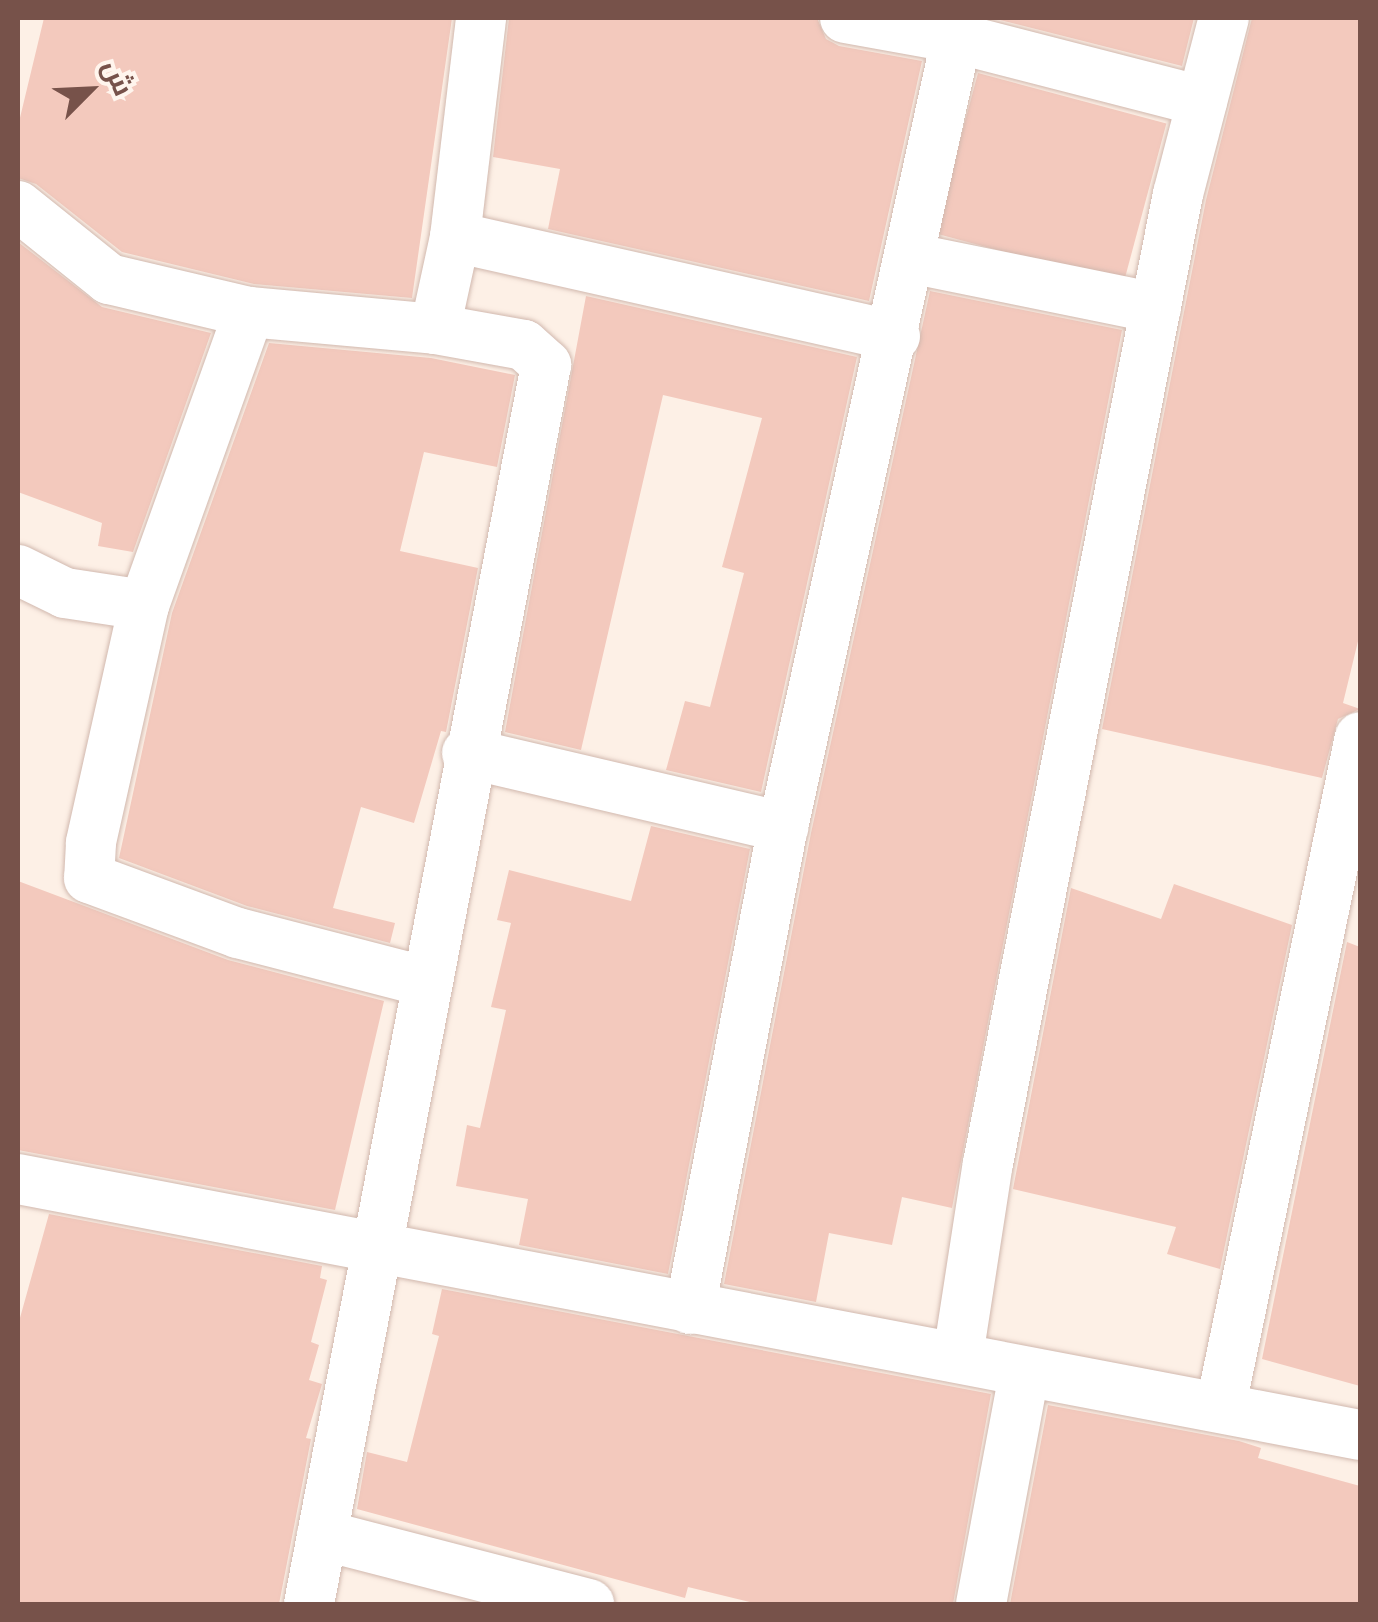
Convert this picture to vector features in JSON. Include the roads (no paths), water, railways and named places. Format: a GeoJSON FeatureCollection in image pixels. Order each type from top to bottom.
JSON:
{"type":"FeatureCollection","features":[{"type":"Feature","properties":{"kind":"street"},"geometry":{"type":"LineString","coordinates":[[434,329],[455,237],[480,18]]}},
{"type":"Feature","properties":{"kind":"street"},"geometry":{"type":"LineString","coordinates":[[845,18],[959,28],[1202,101]]}},
{"type":"Feature","properties":{"kind":"street"},"geometry":{"type":"LineString","coordinates":[[958,1356],[988,1163],[1156,308],[1224,18]]}},
{"type":"Feature","properties":{"kind":"street"},"geometry":{"type":"LineString","coordinates":[[690,1308],[783,827],[895,336],[959,28]]}},
{"type":"Feature","properties":{"kind":"street"},"geometry":{"type":"LineString","coordinates":[[18,206],[109,279],[250,312],[434,329],[524,346],[546,365],[467,754],[309,1604]]}},
{"type":"Feature","properties":{"kind":"street"},"geometry":{"type":"LineString","coordinates":[[455,237],[895,336]]}},
{"type":"Feature","properties":{"kind":"street"},"geometry":{"type":"LineString","coordinates":[[910,258],[1156,308]]}},
{"type":"Feature","properties":{"kind":"street"},"geometry":{"type":"LineString","coordinates":[[250,312],[144,605],[91,843],[94,885],[238,933],[424,980]]}},
{"type":"Feature","properties":{"kind":"street"},"geometry":{"type":"LineString","coordinates":[[18,570],[64,593],[144,605]]}},
{"type":"Feature","properties":{"kind":"street"},"geometry":{"type":"LineString","coordinates":[[1222,1406],[1353,799],[1360,737]]}},
{"type":"Feature","properties":{"kind":"street"},"geometry":{"type":"LineString","coordinates":[[467,754],[783,827]]}},
{"type":"Feature","properties":{"kind":"street"},"geometry":{"type":"LineString","coordinates":[[18,1182],[958,1356],[1024,1375],[1222,1406],[1360,1435]]}},
{"type":"Feature","properties":{"kind":"street"},"geometry":{"type":"LineString","coordinates":[[981,1604],[1024,1375]]}},
{"type":"Feature","properties":{"kind":"street"},"geometry":{"type":"LineString","coordinates":[[322,1535],[589,1604]]}}]}
